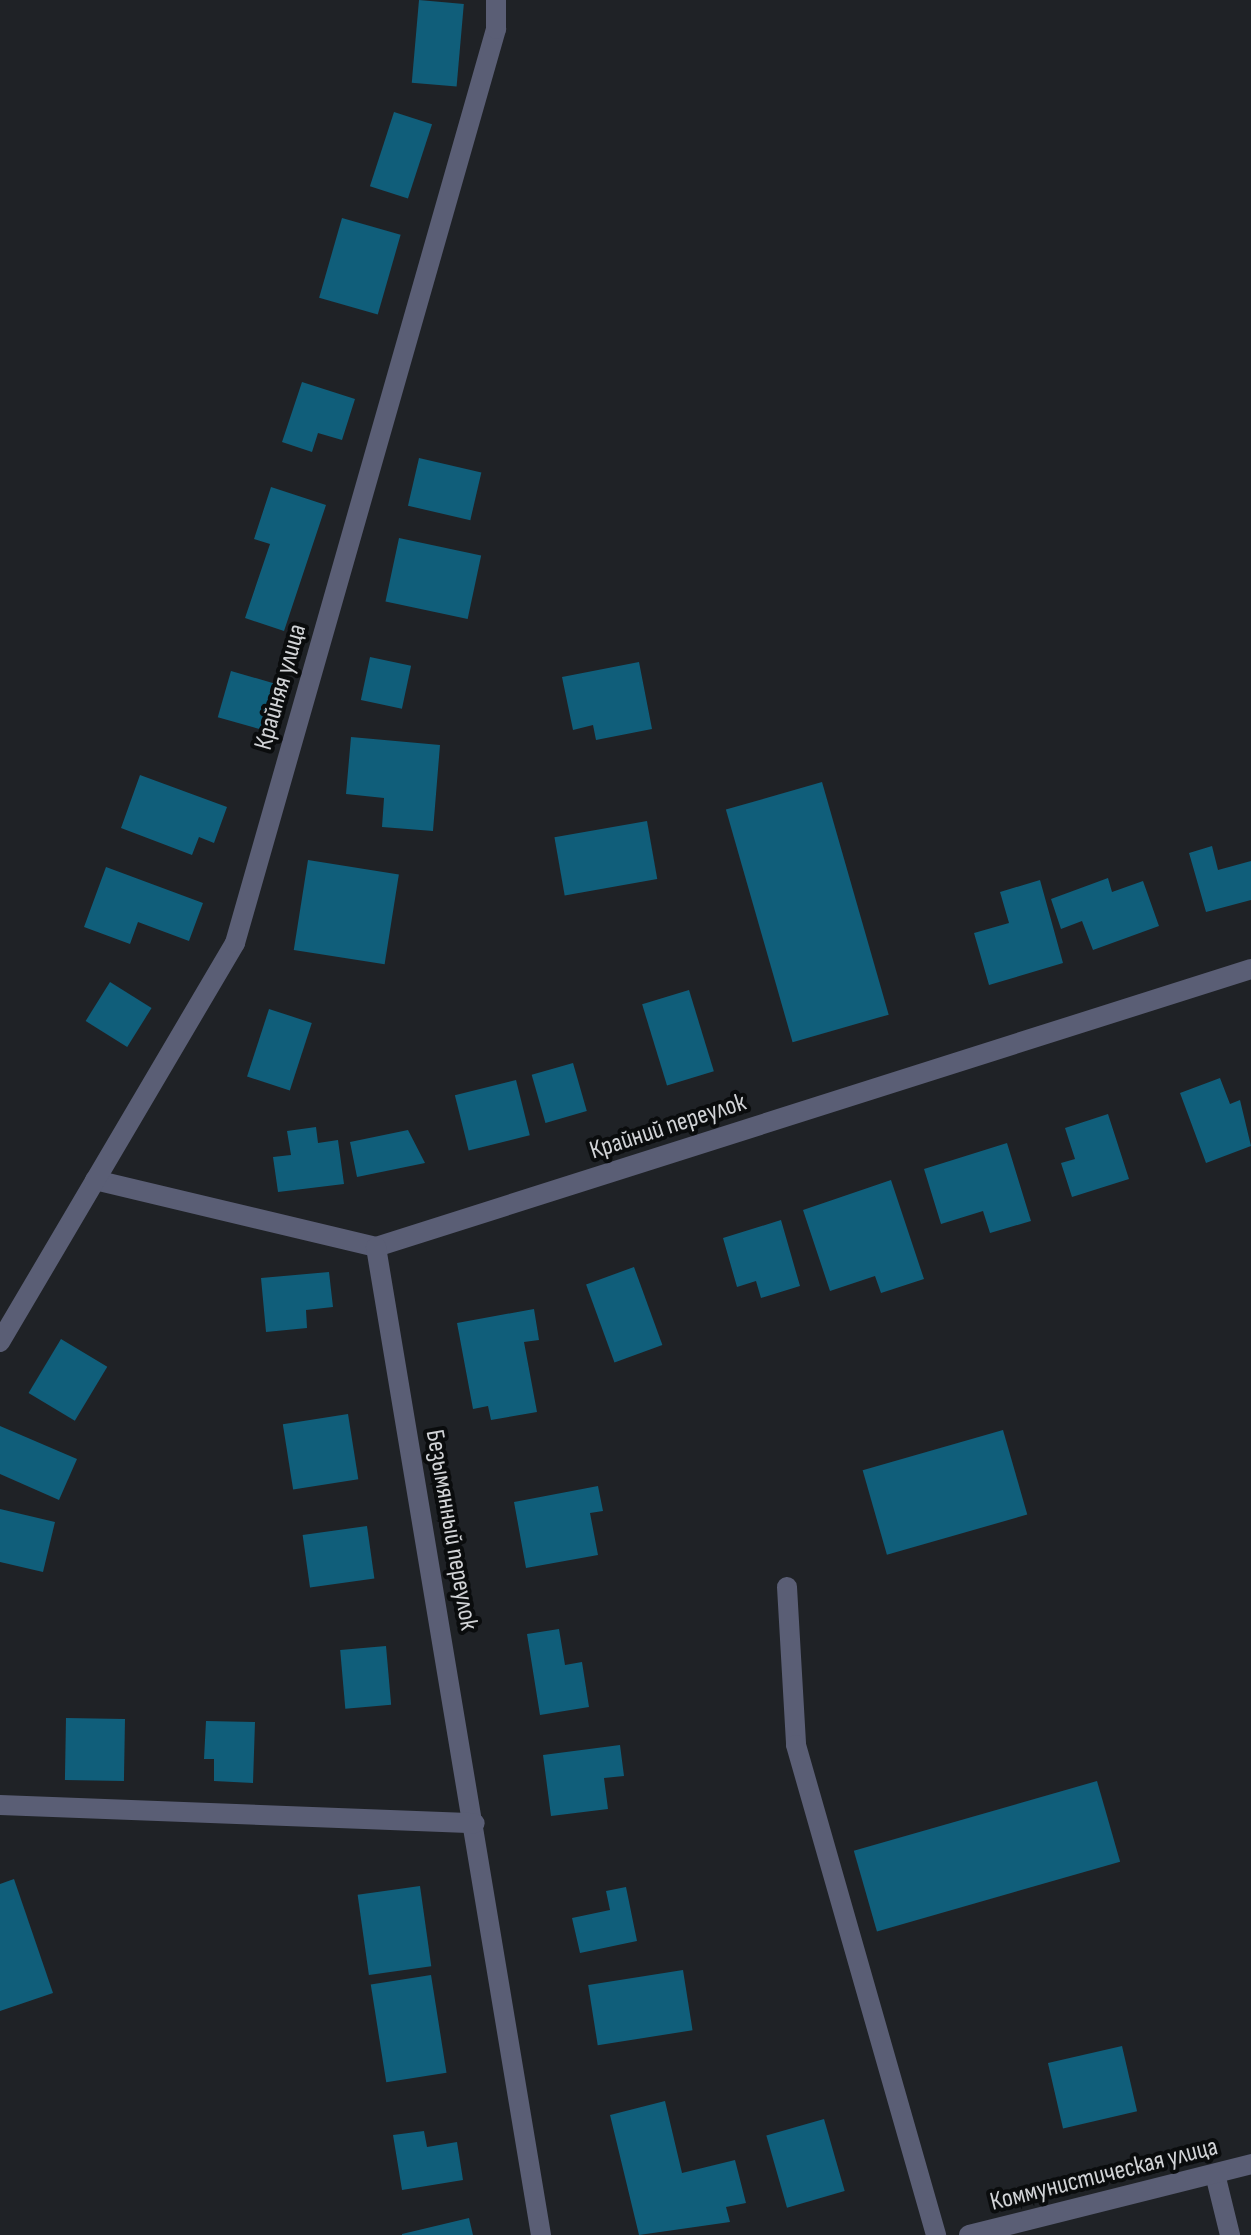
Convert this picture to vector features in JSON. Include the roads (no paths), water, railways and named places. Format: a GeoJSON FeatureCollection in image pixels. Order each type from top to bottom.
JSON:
{"type":"FeatureCollection","features":[{"type":"Feature","properties":{"kind":"street","name":"Крайняя улица"},"geometry":{"type":"LineString","coordinates":[[0,1342],[235,943],[496,29],[496,0]]}},
{"type":"Feature","properties":{"kind":"street","name":"Крайний переулок"},"geometry":{"type":"LineString","coordinates":[[376,1247],[1251,969]]}},
{"type":"Feature","properties":{"kind":"street"},"geometry":{"type":"LineString","coordinates":[[95,1180],[376,1247]]}},
{"type":"Feature","properties":{"kind":"street","name":"Безымянный переулок"},"geometry":{"type":"LineString","coordinates":[[376,1247],[475,1823],[541,2235]]}},
{"type":"Feature","properties":{"kind":"street"},"geometry":{"type":"LineString","coordinates":[[787,1587],[796,1745],[936,2235]]}},
{"type":"Feature","properties":{"kind":"street"},"geometry":{"type":"LineString","coordinates":[[0,1805],[475,1823]]}},
{"type":"Feature","properties":{"kind":"street","name":"Коммунистическая улица"},"geometry":{"type":"LineString","coordinates":[[969,2235],[1251,2164]]}},
{"type":"Feature","properties":{"kind":"street"},"geometry":{"type":"LineString","coordinates":[[1215,2174],[1230,2235]]}}]}
